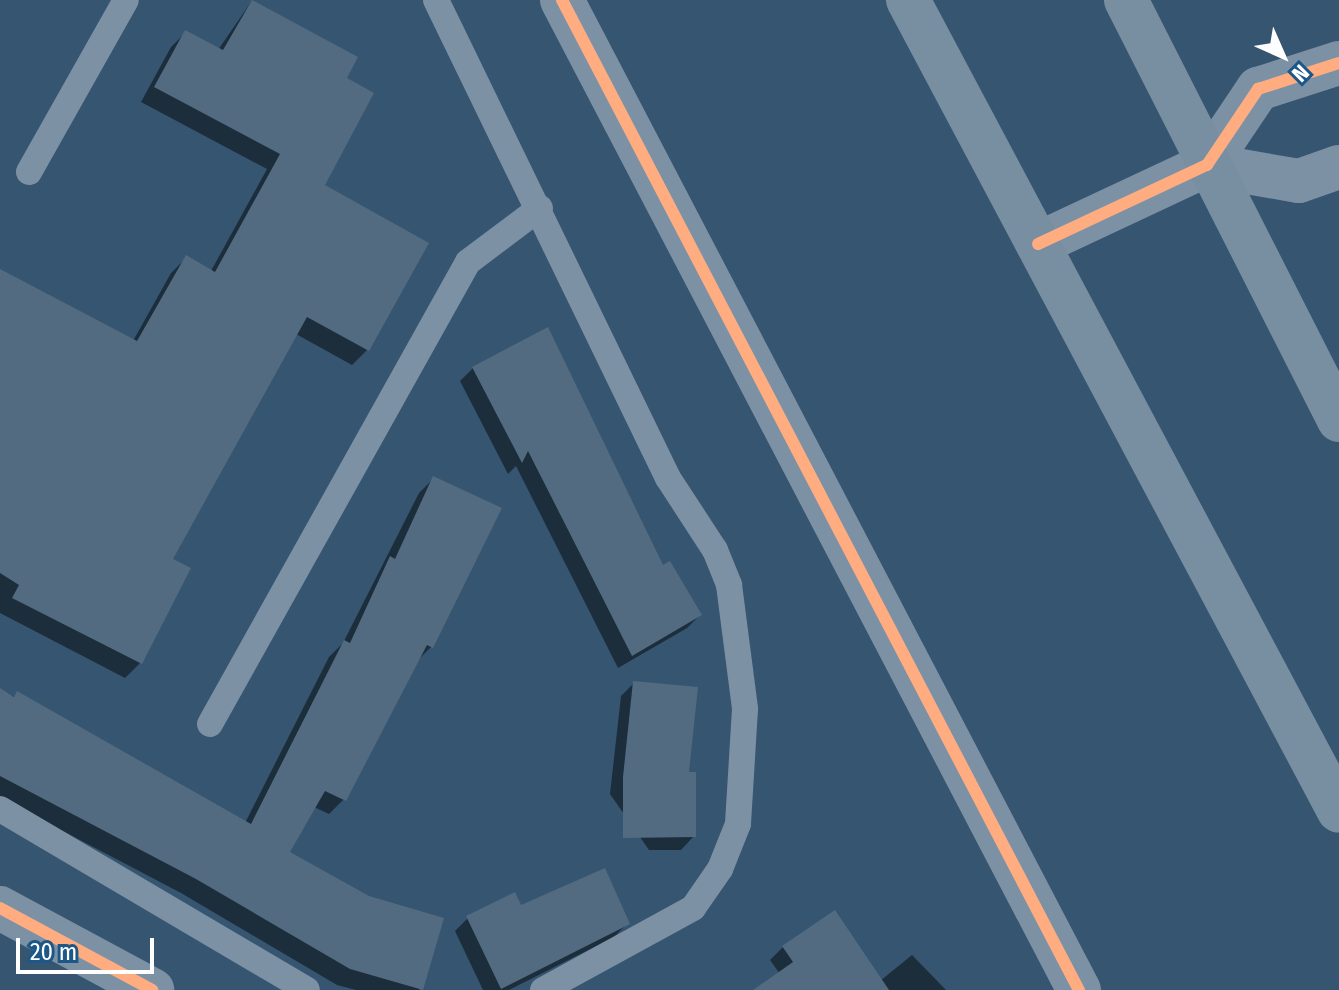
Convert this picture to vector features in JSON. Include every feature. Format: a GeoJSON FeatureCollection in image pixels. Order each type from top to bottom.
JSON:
{"type":"FeatureCollection","features":[{"type":"Feature","properties":{"kind":"main road"},"geometry":{"type":"LineString","coordinates":[[908,0],[1339,811]]}},
{"type":"Feature","properties":{"kind":"main road"},"geometry":{"type":"LineString","coordinates":[[1126,0],[1339,420]]}},
{"type":"Feature","properties":{"kind":"street"},"geometry":{"type":"LineString","coordinates":[[562,0],[1079,990]]}},
{"type":"Feature","properties":{"kind":"street"},"geometry":{"type":"LineString","coordinates":[[1038,244],[1207,165],[1258,89],[1339,63]]}},
{"type":"Feature","properties":{"kind":"street"},"geometry":{"type":"LineString","coordinates":[[1207,165],[1299,181],[1339,167]]}},
{"type":"Feature","properties":{"kind":"street"},"geometry":{"type":"LineString","coordinates":[[0,908],[152,990]]}},
{"type":"Feature","properties":{"kind":"lane"},"geometry":{"type":"LineString","coordinates":[[29,172],[126,0]]}},
{"type":"Feature","properties":{"kind":"lane"},"geometry":{"type":"LineString","coordinates":[[436,0],[540,208],[668,478],[715,550],[729,585],[745,709],[738,824],[720,869],[693,908],[543,990]]}},
{"type":"Feature","properties":{"kind":"lane"},"geometry":{"type":"LineString","coordinates":[[210,724],[468,262],[540,208]]}},
{"type":"Feature","properties":{"kind":"lane"},"geometry":{"type":"LineString","coordinates":[[0,809],[307,990]]}},
{"type":"Feature","properties":{"kind":"building"},"geometry":{"type":"Polygon","coordinates":[[[252,0],[358,57],[347,78],[374,93],[325,185],[429,243],[369,351],[307,317],[173,559],[191,568],[142,664],[12,598],[19,585],[0,573],[0,269],[137,341],[186,255],[215,272],[280,154],[154,87],[185,30],[223,50],[252,0]]]}},
{"type":"Feature","properties":{"kind":"building"},"geometry":{"type":"Polygon","coordinates":[[[548,327],[663,565],[670,561],[702,615],[632,656],[528,451],[522,463],[472,367],[548,327]]]}},
{"type":"Feature","properties":{"kind":"building"},"geometry":{"type":"Polygon","coordinates":[[[433,476],[502,508],[433,648],[427,645],[346,801],[325,791],[290,852],[369,896],[444,918],[423,990],[350,969],[196,879],[0,776],[0,688],[14,697],[17,691],[251,824],[344,640],[350,643],[390,556],[395,559],[433,476]]]}},
{"type":"Feature","properties":{"kind":"building"},"geometry":{"type":"Polygon","coordinates":[[[633,681],[698,687],[689,772],[696,772],[696,837],[623,838],[623,777],[633,681]]]}},
{"type":"Feature","properties":{"kind":"building"},"geometry":{"type":"Polygon","coordinates":[[[605,868],[630,924],[501,989],[466,916],[515,892],[521,905],[605,868]]]}},
{"type":"Feature","properties":{"kind":"building"},"geometry":{"type":"Polygon","coordinates":[[[835,910],[889,990],[753,990],[793,962],[782,946],[835,910]]]}},
{"type":"Feature","properties":{"kind":"cycle path"},"geometry":{"type":"LineString","coordinates":[[562,0],[1079,990]]}},
{"type":"Feature","properties":{"kind":"cycle path"},"geometry":{"type":"LineString","coordinates":[[1038,244],[1207,165],[1258,89],[1339,63]]}},
{"type":"Feature","properties":{"kind":"cycle path"},"geometry":{"type":"LineString","coordinates":[[0,908],[152,990]]}}]}
